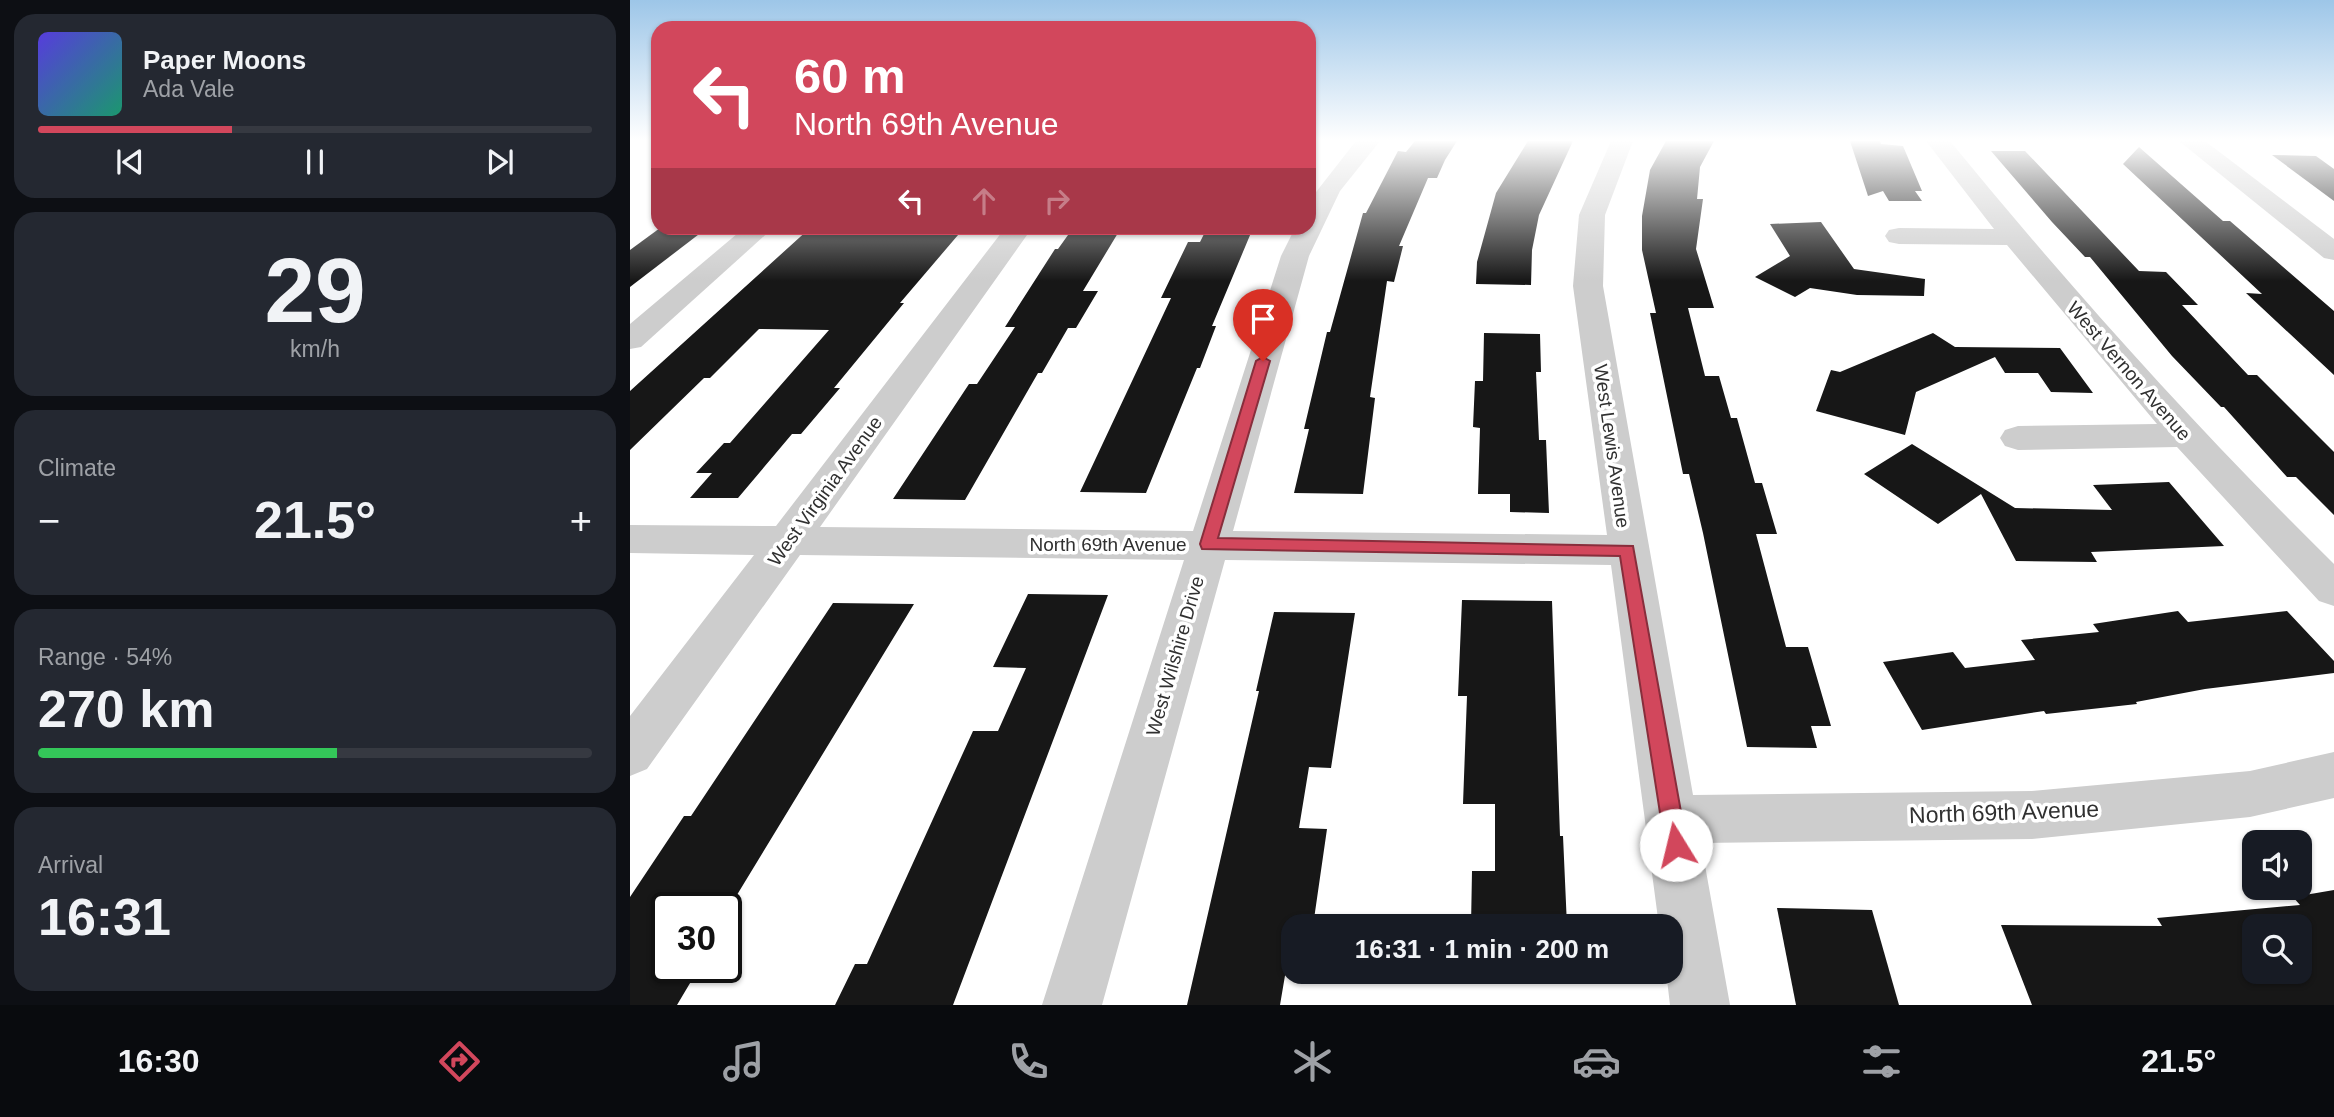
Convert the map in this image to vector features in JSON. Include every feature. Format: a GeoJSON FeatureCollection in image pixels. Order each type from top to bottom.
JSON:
{"type":"FeatureCollection","features":[{"type":"Feature","properties":{"kind":"street","name":"West Wilshire Drive"},"geometry":{"type":"LineString","coordinates":[[1316,210],[1331,188]]}},
{"type":"Feature","properties":{"kind":"street","name":"West Lewis Avenue"},"geometry":{"type":"LineString","coordinates":[[1603,188],[1592,215],[1588,286],[1700,1005]]}},
{"type":"Feature","properties":{"kind":"street","name":"West Vernon Avenue"},"geometry":{"type":"LineString","coordinates":[[1975,188],[2013,237],[2184,435],[2334,590]]}},
{"type":"Feature","properties":{"kind":"street"},"geometry":{"type":"LineString","coordinates":[[2251,188],[2334,252]]}},
{"type":"Feature","properties":{"kind":"street"},"geometry":{"type":"LineString","coordinates":[[630,340],[752,235]]}},
{"type":"Feature","properties":{"kind":"street","name":"West Virginia Avenue"},"geometry":{"type":"LineString","coordinates":[[630,754],[1014,235]]}},
{"type":"Feature","properties":{"kind":"street","name":"West Wilshire Drive"},"geometry":{"type":"LineString","coordinates":[[1072,1005],[1208,544],[1295,256],[1304,235]]}},
{"type":"Feature","properties":{"kind":"street"},"geometry":{"type":"LineString","coordinates":[[1899,236],[2013,237]]}},
{"type":"Feature","properties":{"kind":"street"},"geometry":{"type":"LineString","coordinates":[[2018,438],[2184,435]]}},
{"type":"Feature","properties":{"kind":"street","name":"North 69th Avenue"},"geometry":{"type":"LineString","coordinates":[[630,539],[1627,550]]}},
{"type":"Feature","properties":{"kind":"street","name":"North 69th Avenue"},"geometry":{"type":"LineString","coordinates":[[1672,819],[2032,815],[2250,794],[2334,775]]}},
{"type":"Feature","properties":{"kind":"building"},"geometry":{"type":"Polygon","coordinates":[[[1379,188],[1424,188],[1399,246],[1403,246],[1394,282],[1387,281],[1370,397],[1375,398],[1363,494],[1294,493],[1309,429],[1304,429],[1327,332],[1330,332],[1363,213],[1366,213],[1379,188]]]}},
{"type":"Feature","properties":{"kind":"building"},"geometry":{"type":"Polygon","coordinates":[[[1499,188],[1551,188],[1539,215],[1532,250],[1531,285],[1476,284],[1477,262],[1499,188]]]}},
{"type":"Feature","properties":{"kind":"building"},"geometry":{"type":"Polygon","coordinates":[[[1647,188],[1698,188],[1697,199],[1703,199],[1696,249],[1714,308],[1688,308],[1705,376],[1719,376],[1731,418],[1737,418],[1755,483],[1762,483],[1777,534],[1756,534],[1786,647],[1808,647],[1831,726],[1811,726],[1817,748],[1747,747],[1703,533],[1689,474],[1683,474],[1650,313],[1656,313],[1642,250],[1642,216],[1647,188]]]}},
{"type":"Feature","properties":{"kind":"building"},"geometry":{"type":"Polygon","coordinates":[[[1865,188],[1921,188],[1922,191],[1915,191],[1922,201],[1889,201],[1883,191],[1868,196],[1865,188]]]}},
{"type":"Feature","properties":{"kind":"building"},"geometry":{"type":"Polygon","coordinates":[[[2023,188],[2060,188],[2139,271],[2166,272],[2198,305],[2182,305],[2248,375],[2257,375],[2334,452],[2334,515],[2296,477],[2287,477],[2224,407],[2221,407],[2172,356],[2090,257],[2085,257],[2023,188]]]}},
{"type":"Feature","properties":{"kind":"building"},"geometry":{"type":"Polygon","coordinates":[[[2149,188],[2185,188],[2223,221],[2230,221],[2334,311],[2334,375],[2246,293],[2262,294],[2149,188]]]}},
{"type":"Feature","properties":{"kind":"building"},"geometry":{"type":"Polygon","coordinates":[[[2316,188],[2334,188],[2334,201],[2316,188]]]}},
{"type":"Feature","properties":{"kind":"building"},"geometry":{"type":"Polygon","coordinates":[[[1821,222],[1854,269],[1925,279],[1924,296],[1857,295],[1810,288],[1795,297],[1755,277],[1790,256],[1770,224],[1821,222]]]}},
{"type":"Feature","properties":{"kind":"building"},"geometry":{"type":"Polygon","coordinates":[[[651,235],[698,235],[630,287],[630,250],[651,235]]]}},
{"type":"Feature","properties":{"kind":"building"},"geometry":{"type":"Polygon","coordinates":[[[802,235],[958,235],[900,303],[904,303],[834,388],[840,388],[801,434],[792,434],[738,498],[690,498],[712,473],[696,473],[724,443],[730,443],[829,330],[759,329],[710,378],[704,378],[630,450],[630,391],[802,235]]]}},
{"type":"Feature","properties":{"kind":"building"},"geometry":{"type":"Polygon","coordinates":[[[1068,235],[1117,235],[1083,291],[1098,291],[1076,328],[1068,328],[1042,373],[1038,373],[965,500],[893,499],[969,384],[977,384],[1015,327],[1005,327],[1055,249],[1058,249],[1068,235]]]}},
{"type":"Feature","properties":{"kind":"building"},"geometry":{"type":"Polygon","coordinates":[[[1204,235],[1250,235],[1212,326],[1216,326],[1200,368],[1197,368],[1146,493],[1080,492],[1171,298],[1161,298],[1188,242],[1200,242],[1204,235]]]}},
{"type":"Feature","properties":{"kind":"building"},"geometry":{"type":"Polygon","coordinates":[[[1484,333],[1540,334],[1541,372],[1536,372],[1539,440],[1546,440],[1549,513],[1510,512],[1510,494],[1478,494],[1480,428],[1473,427],[1475,381],[1483,381],[1484,333]]]}},
{"type":"Feature","properties":{"kind":"building"},"geometry":{"type":"Polygon","coordinates":[[[1933,333],[1955,347],[2060,348],[2093,393],[2051,392],[2038,373],[2005,373],[1995,357],[1916,392],[1905,435],[1816,411],[1831,370],[1840,372],[1933,333]]]}},
{"type":"Feature","properties":{"kind":"building"},"geometry":{"type":"Polygon","coordinates":[[[1912,444],[2015,508],[2112,510],[2093,485],[2169,482],[2224,546],[2091,552],[2097,562],[2016,561],[1981,494],[1938,524],[1864,474],[1912,444]]]}},
{"type":"Feature","properties":{"kind":"building"},"geometry":{"type":"Polygon","coordinates":[[[1028,594],[1108,595],[953,1005],[835,1005],[855,964],[867,964],[973,731],[998,731],[1026,668],[993,667],[1028,594]]]}},
{"type":"Feature","properties":{"kind":"building"},"geometry":{"type":"Polygon","coordinates":[[[1462,600],[1552,601],[1560,836],[1563,836],[1566,914],[1471,914],[1472,871],[1495,871],[1495,804],[1463,804],[1467,696],[1458,696],[1462,600]]]}},
{"type":"Feature","properties":{"kind":"building"},"geometry":{"type":"Polygon","coordinates":[[[833,603],[914,604],[739,892],[651,892],[651,983],[690,983],[677,1005],[630,1005],[630,897],[684,816],[691,816],[833,603]]]}},
{"type":"Feature","properties":{"kind":"building"},"geometry":{"type":"Polygon","coordinates":[[[2178,611],[2188,622],[2287,611],[2334,661],[2334,673],[2205,689],[2136,702],[2137,704],[2046,714],[2044,711],[1922,730],[1883,662],[1953,652],[1965,668],[2035,660],[2021,640],[2099,632],[2093,624],[2178,611]]]}},
{"type":"Feature","properties":{"kind":"building"},"geometry":{"type":"Polygon","coordinates":[[[1274,612],[1355,613],[1331,768],[1309,767],[1299,828],[1327,829],[1315,914],[1281,914],[1281,984],[1284,984],[1280,1005],[1187,1005],[1259,691],[1256,691],[1274,612]]]}},
{"type":"Feature","properties":{"kind":"building"},"geometry":{"type":"Polygon","coordinates":[[[2334,890],[2334,1005],[2032,1005],[2001,925],[2162,926],[2157,918],[2300,905],[2296,900],[2312,900],[2312,894],[2334,890]]]}},
{"type":"Feature","properties":{"kind":"building"},"geometry":{"type":"Polygon","coordinates":[[[1777,908],[1872,910],[1899,1005],[1796,1005],[1777,908]]]}},
{"type":"Feature","properties":{"kind":"route"},"geometry":{"type":"LineString","coordinates":[[1263,361],[1208,544],[1627,550],[1676,845]]}}]}
